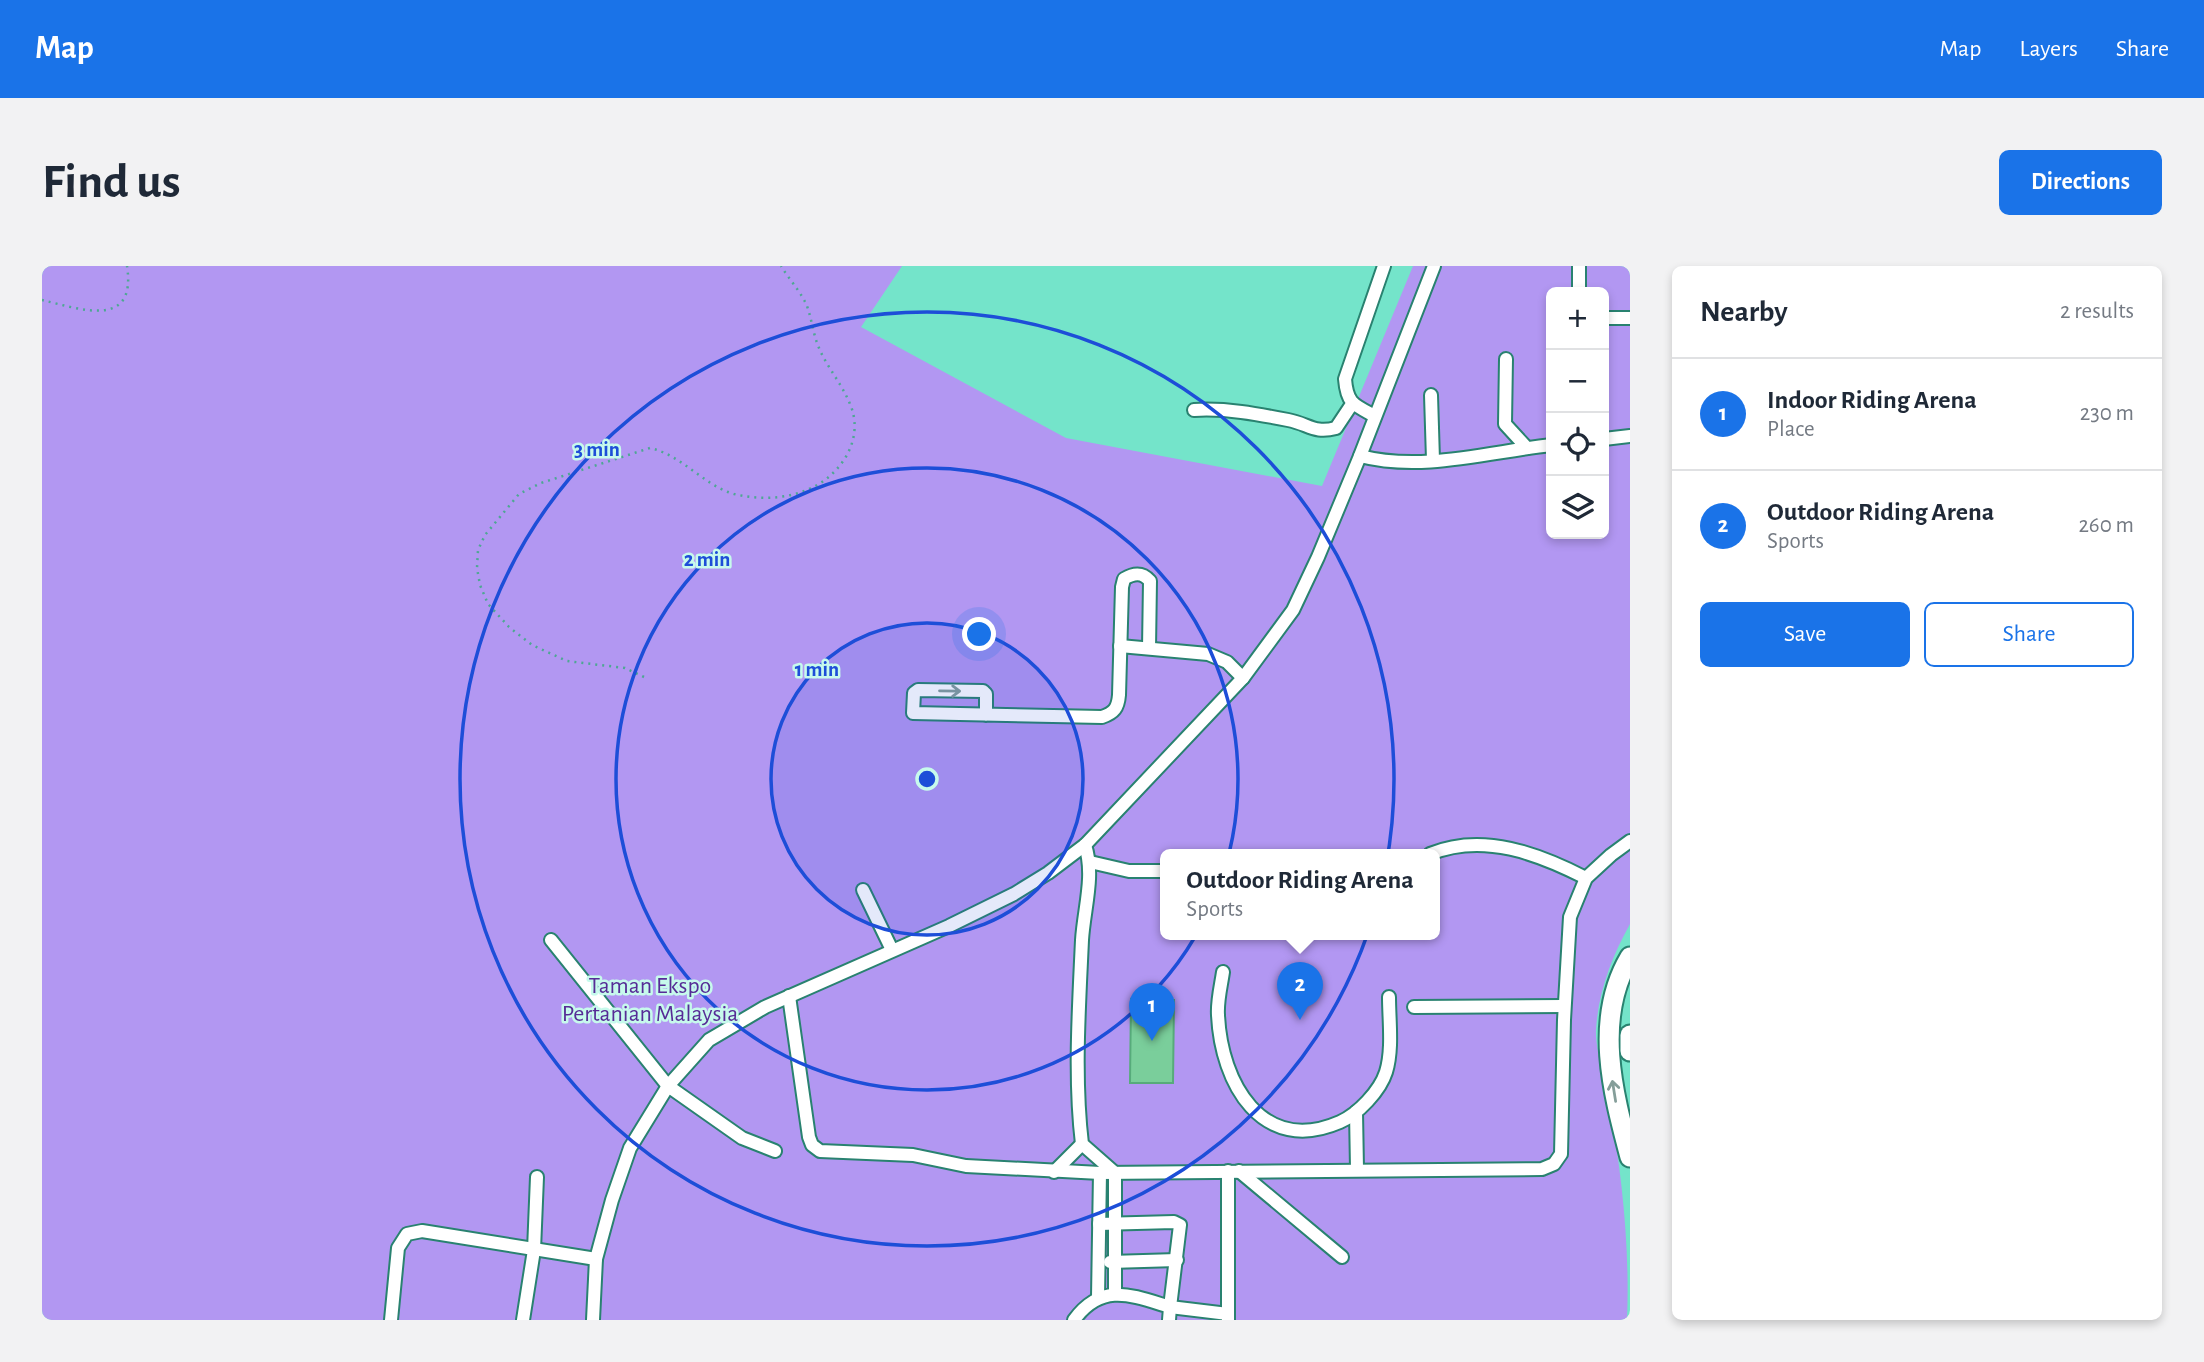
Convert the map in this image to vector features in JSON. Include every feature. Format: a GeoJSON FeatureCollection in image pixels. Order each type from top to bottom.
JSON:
{"type":"FeatureCollection","features":[{"type":"Feature","properties":{"kind":"highway"},"geometry":{"type":"LineString","coordinates":[[1630,957],[1611,1010],[1608,1055],[1617,1108],[1630,1157]]}},
{"type":"Feature","properties":{"kind":"highway"},"geometry":{"type":"LineString","coordinates":[[1630,1035],[1630,1051]]}},
{"type":"Feature","properties":{"kind":"street"},"geometry":{"type":"LineString","coordinates":[[1375,416],[1352,404],[1346,393],[1345,379],[1384,266]]}},
{"type":"Feature","properties":{"kind":"street"},"geometry":{"type":"LineString","coordinates":[[593,1320],[596,1259],[630,1148],[668,1086],[709,1040],[765,1007],[1014,894],[1048,873],[1085,845],[1243,678],[1293,610],[1318,557],[1434,266]]}},
{"type":"Feature","properties":{"kind":"street"},"geometry":{"type":"LineString","coordinates":[[1579,266],[1579,287]]}},
{"type":"Feature","properties":{"kind":"street"},"geometry":{"type":"LineString","coordinates":[[1609,318],[1630,318]]}},
{"type":"Feature","properties":{"kind":"street"},"geometry":{"type":"LineString","coordinates":[[1506,359],[1505,424],[1527,448]]}},
{"type":"Feature","properties":{"kind":"street"},"geometry":{"type":"LineString","coordinates":[[1431,396],[1433,460]]}},
{"type":"Feature","properties":{"kind":"street"},"geometry":{"type":"LineString","coordinates":[[1194,410],[1216,408],[1250,413],[1293,421],[1317,431],[1325,431],[1336,428],[1352,404]]}},
{"type":"Feature","properties":{"kind":"street"},"geometry":{"type":"LineString","coordinates":[[1609,438],[1630,436]]}},
{"type":"Feature","properties":{"kind":"street"},"geometry":{"type":"LineString","coordinates":[[1360,456],[1394,462],[1433,460],[1546,446]]}},
{"type":"Feature","properties":{"kind":"street"},"geometry":{"type":"LineString","coordinates":[[986,715],[985,692],[915,691],[913,713],[986,715],[1102,717],[1112,713],[1118,704],[1122,587],[1124,579],[1138,573],[1145,575],[1150,581],[1149,648]]}},
{"type":"Feature","properties":{"kind":"street"},"geometry":{"type":"LineString","coordinates":[[1120,646],[1208,654],[1227,662],[1243,678]]}},
{"type":"Feature","properties":{"kind":"street"},"geometry":{"type":"LineString","coordinates":[[789,996],[809,1137],[820,1151],[913,1155],[966,1166],[1054,1172],[1542,1169],[1555,1164],[1561,1154],[1564,1006],[1570,916],[1586,878],[1630,841]]}},
{"type":"Feature","properties":{"kind":"street"},"geometry":{"type":"LineString","coordinates":[[1085,845],[1090,862],[1082,937],[1079,1118],[1082,1144],[1115,1173],[1115,1294]]}},
{"type":"Feature","properties":{"kind":"street"},"geometry":{"type":"LineString","coordinates":[[1440,850],[1470,846],[1524,850],[1586,878]]}},
{"type":"Feature","properties":{"kind":"street"},"geometry":{"type":"LineString","coordinates":[[1090,862],[1129,870],[1160,871]]}},
{"type":"Feature","properties":{"kind":"street"},"geometry":{"type":"LineString","coordinates":[[863,890],[892,950]]}},
{"type":"Feature","properties":{"kind":"street"},"geometry":{"type":"LineString","coordinates":[[551,940],[668,1086],[742,1138],[775,1151]]}},
{"type":"Feature","properties":{"kind":"street"},"geometry":{"type":"LineString","coordinates":[[1223,972],[1218,1014],[1221,1039],[1233,1079],[1249,1107],[1261,1119],[1291,1130],[1327,1127],[1356,1112],[1385,1074],[1388,1058],[1389,998]]}},
{"type":"Feature","properties":{"kind":"street"},"geometry":{"type":"LineString","coordinates":[[1414,1007],[1564,1006]]}},
{"type":"Feature","properties":{"kind":"street"},"geometry":{"type":"LineString","coordinates":[[1356,1112],[1357,1169]]}},
{"type":"Feature","properties":{"kind":"street"},"geometry":{"type":"LineString","coordinates":[[1054,1172],[1082,1144]]}},
{"type":"Feature","properties":{"kind":"street"},"geometry":{"type":"LineString","coordinates":[[1233,1171],[1342,1257]]}},
{"type":"Feature","properties":{"kind":"street"},"geometry":{"type":"LineString","coordinates":[[1074,1320],[1084,1306],[1098,1297],[1115,1294],[1132,1296],[1169,1313],[1228,1317],[1233,1171]]}},
{"type":"Feature","properties":{"kind":"street"},"geometry":{"type":"LineString","coordinates":[[1098,1297],[1100,1173]]}},
{"type":"Feature","properties":{"kind":"street"},"geometry":{"type":"LineString","coordinates":[[523,1320],[534,1250],[537,1177]]}},
{"type":"Feature","properties":{"kind":"street"},"geometry":{"type":"LineString","coordinates":[[1099,1224],[1174,1222],[1180,1225],[1169,1313]]}},
{"type":"Feature","properties":{"kind":"street"},"geometry":{"type":"LineString","coordinates":[[391,1320],[397,1248],[407,1234],[422,1231],[596,1259]]}},
{"type":"Feature","properties":{"kind":"street"},"geometry":{"type":"LineString","coordinates":[[1099,1262],[1177,1260]]}},
{"type":"Feature","properties":{"kind":"street"},"geometry":{"type":"LineString","coordinates":[[584,1320],[593,1292]]}},
{"type":"Feature","properties":{"kind":"path"},"geometry":{"type":"LineString","coordinates":[[42,300],[99,313],[120,305],[128,293],[127,266]]}},
{"type":"Feature","properties":{"kind":"path"},"geometry":{"type":"LineString","coordinates":[[644,677],[625,668],[567,661],[532,645],[509,627],[488,604],[480,585],[478,550],[485,536],[519,494],[541,483],[650,448],[664,451],[708,482],[733,494],[775,498],[794,495],[831,476],[845,460],[852,445],[854,424],[851,406],[819,348],[806,304],[781,266]]}},
{"type":"Feature","properties":{"kind":"green space","name":"Taman Ekspo Pertanian Malaysia"},"geometry":{"type":"Polygon","coordinates":[[[42,266],[902,266],[861,327],[1066,438],[1322,486],[1413,266],[1630,266],[1630,924],[1607,975],[1596,1030],[1618,1156],[1627,1266],[1627,1320],[42,1320],[42,266]]]}},
{"type":"Feature","properties":{"kind":"building"},"geometry":{"type":"Polygon","coordinates":[[[1131,999],[1174,1000],[1173,1083],[1130,1083],[1131,999]]]}},
{"type":"Feature","properties":{"kind":"place","name":"Outdoor Riding Arena"},"geometry":{"type":"Point","coordinates":[1300,1020]}},
{"type":"Feature","properties":{"kind":"place","name":"Indoor Riding Arena"},"geometry":{"type":"Point","coordinates":[1152,1041]}}]}
